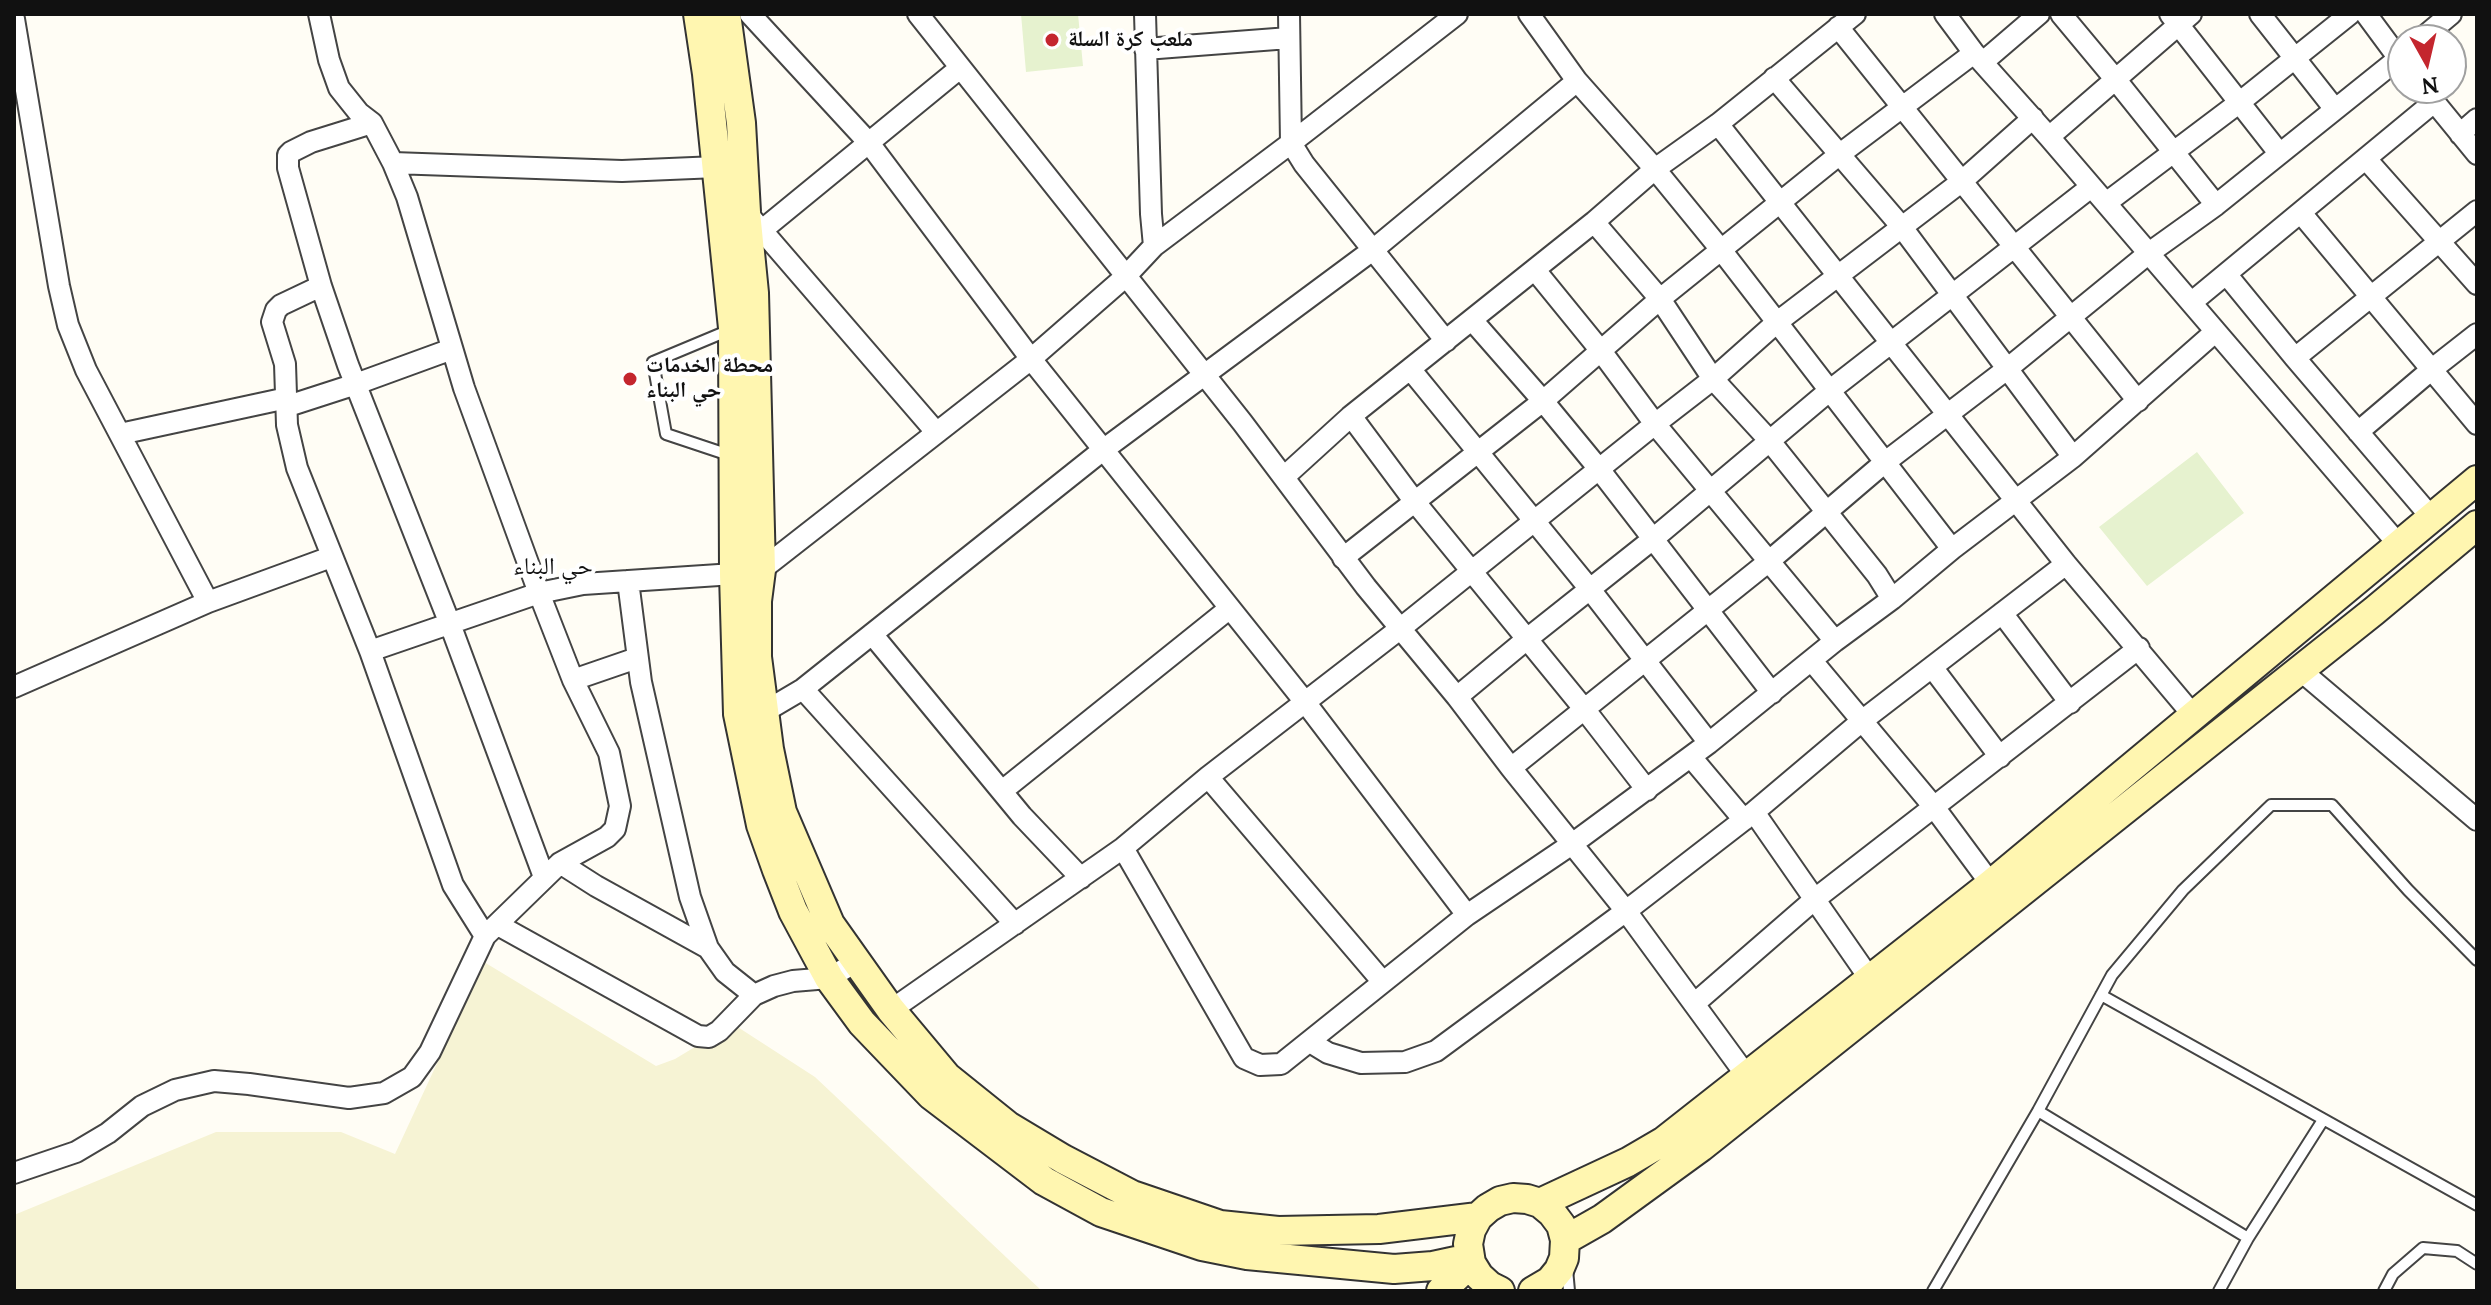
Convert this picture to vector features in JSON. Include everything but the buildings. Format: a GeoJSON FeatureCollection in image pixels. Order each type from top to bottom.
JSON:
{"type":"FeatureCollection","features":[{"type":"Feature","properties":{"kind":"main road"},"geometry":{"type":"LineString","coordinates":[[698,14],[733,328],[734,456],[748,572],[757,601],[757,657],[769,749],[782,812],[830,924],[891,1010],[947,1077],[1008,1126],[1132,1195],[1220,1225],[1278,1231],[1379,1229],[1478,1217]]}},
{"type":"Feature","properties":{"kind":"main road"},"geometry":{"type":"LineString","coordinates":[[726,14],[753,222],[748,572],[738,714],[761,825],[793,911],[829,978],[862,1023],[931,1095],[1044,1181],[1101,1212],[1202,1246],[1247,1255],[1394,1269],[1471,1260]]}},
{"type":"Feature","properties":{"kind":"main road"},"geometry":{"type":"LineString","coordinates":[[1540,1203],[1628,1162],[1664,1141],[1991,884],[2477,480]]}},
{"type":"Feature","properties":{"kind":"main road"},"geometry":{"type":"LineString","coordinates":[[1565,1242],[1701,1147],[2300,670],[2477,525]]}},
{"type":"Feature","properties":{"kind":"main road"},"geometry":{"type":"LineString","coordinates":[[1492,1289],[1479,1276],[1471,1260],[1468,1244],[1471,1230],[1478,1217],[1500,1201],[1513,1198],[1540,1203],[1552,1213],[1561,1225],[1565,1242],[1559,1270],[1550,1281],[1533,1291]]}},
{"type":"Feature","properties":{"kind":"main road"},"geometry":{"type":"LineString","coordinates":[[1441,1291],[1471,1260]]}},
{"type":"Feature","properties":{"kind":"street"},"geometry":{"type":"LineString","coordinates":[[14,1173],[76,1152],[108,1133],[142,1106],[175,1090],[214,1081],[349,1098],[384,1093],[412,1077],[430,1052],[491,931],[560,863],[607,837],[615,829],[620,806],[609,753],[573,680],[464,388],[407,197],[372,123],[359,113],[339,88],[319,14]]}},
{"type":"Feature","properties":{"kind":"street"},"geometry":{"type":"LineString","coordinates":[[750,14],[869,143],[1031,359],[1305,702],[1467,915]]}},
{"type":"Feature","properties":{"kind":"street"},"geometry":{"type":"LineString","coordinates":[[918,14],[1284,477],[1343,558],[1626,911],[1746,1075]]}},
{"type":"Feature","properties":{"kind":"street"},"geometry":{"type":"LineString","coordinates":[[1145,14],[1154,246]]}},
{"type":"Feature","properties":{"kind":"street"},"geometry":{"type":"LineString","coordinates":[[1289,14],[1291,143],[1304,164],[1446,341]]}},
{"type":"Feature","properties":{"kind":"street"},"geometry":{"type":"LineString","coordinates":[[370,651],[539,593],[583,584],[748,572],[1031,359],[1125,277],[1154,246],[1457,14]]}},
{"type":"Feature","properties":{"kind":"street"},"geometry":{"type":"LineString","coordinates":[[1529,14],[1577,81],[1722,251],[1952,549]]}},
{"type":"Feature","properties":{"kind":"street"},"geometry":{"type":"LineString","coordinates":[[1284,477],[1351,416],[1535,270],[1655,169],[1718,124],[1855,14]]}},
{"type":"Feature","properties":{"kind":"street"},"geometry":{"type":"LineString","coordinates":[[1945,14],[2399,545]]}},
{"type":"Feature","properties":{"kind":"street"},"geometry":{"type":"LineString","coordinates":[[1343,558],[1543,401],[1660,299],[1840,154],[1902,106],[2039,14]]}},
{"type":"Feature","properties":{"kind":"street"},"geometry":{"type":"LineString","coordinates":[[2061,14],[2216,205]]}},
{"type":"Feature","properties":{"kind":"street"},"geometry":{"type":"LineString","coordinates":[[2260,14],[2334,108]]}},
{"type":"Feature","properties":{"kind":"street"},"geometry":{"type":"LineString","coordinates":[[2106,203],[2350,14]]}},
{"type":"Feature","properties":{"kind":"street"},"geometry":{"type":"LineString","coordinates":[[2366,14],[2387,40]]}},
{"type":"Feature","properties":{"kind":"street"},"geometry":{"type":"LineString","coordinates":[[2049,137],[2116,80],[2180,17],[2279,153]]}},
{"type":"Feature","properties":{"kind":"street"},"geometry":{"type":"LineString","coordinates":[[14,19],[23,132],[68,325],[86,370],[208,602]]}},
{"type":"Feature","properties":{"kind":"street"},"geometry":{"type":"LineString","coordinates":[[1838,27],[2138,401]]}},
{"type":"Feature","properties":{"kind":"street"},"geometry":{"type":"LineString","coordinates":[[1145,49],[1289,38]]}},
{"type":"Feature","properties":{"kind":"street"},"geometry":{"type":"LineString","coordinates":[[936,432],[753,222],[869,143],[960,68]]}},
{"type":"Feature","properties":{"kind":"street"},"geometry":{"type":"LineString","coordinates":[[1511,768],[1828,513],[1884,463],[2007,369],[2149,253],[2216,205],[2334,108],[2387,70]]}},
{"type":"Feature","properties":{"kind":"street"},"geometry":{"type":"LineString","coordinates":[[1774,78],[1901,226],[2073,457]]}},
{"type":"Feature","properties":{"kind":"street"},"geometry":{"type":"LineString","coordinates":[[764,712],[803,689],[1103,450],[1374,249],[1577,81]]}},
{"type":"Feature","properties":{"kind":"street"},"geometry":{"type":"LineString","coordinates":[[2192,302],[2366,159],[2419,104]]}},
{"type":"Feature","properties":{"kind":"street"},"geometry":{"type":"LineString","coordinates":[[2435,104],[2477,154]]}},
{"type":"Feature","properties":{"kind":"street"},"geometry":{"type":"LineString","coordinates":[[891,1010],[1123,848],[1208,777],[1401,628],[1713,379],[1776,323],[1961,182],[2033,118]]}},
{"type":"Feature","properties":{"kind":"street"},"geometry":{"type":"LineString","coordinates":[[2460,134],[2477,119]]}},
{"type":"Feature","properties":{"kind":"street"},"geometry":{"type":"LineString","coordinates":[[372,123],[311,142],[288,155],[288,168],[321,286],[356,384],[544,877]]}},
{"type":"Feature","properties":{"kind":"street"},"geometry":{"type":"LineString","coordinates":[[1718,124],[2066,564],[2193,715]]}},
{"type":"Feature","properties":{"kind":"street"},"geometry":{"type":"LineString","coordinates":[[2366,159],[2477,284]]}},
{"type":"Feature","properties":{"kind":"street"},"geometry":{"type":"LineString","coordinates":[[393,163],[622,171],[717,167]]}},
{"type":"Feature","properties":{"kind":"street"},"geometry":{"type":"LineString","coordinates":[[1457,697],[1653,539],[1829,391],[2091,187]]}},
{"type":"Feature","properties":{"kind":"street"},"geometry":{"type":"LineString","coordinates":[[2295,358],[2477,211]]}},
{"type":"Feature","properties":{"kind":"street"},"geometry":{"type":"LineString","coordinates":[[2301,213],[2477,424]]}},
{"type":"Feature","properties":{"kind":"street"},"geometry":{"type":"LineString","coordinates":[[1594,222],[1660,299],[1713,379],[1769,440],[1877,575],[1892,599]]}},
{"type":"Feature","properties":{"kind":"street"},"geometry":{"type":"LineString","coordinates":[[1535,270],[1655,424],[1835,641]]}},
{"type":"Feature","properties":{"kind":"street"},"geometry":{"type":"LineString","coordinates":[[2227,275],[2431,517]]}},
{"type":"Feature","properties":{"kind":"street"},"geometry":{"type":"LineString","coordinates":[[321,286],[281,305],[273,314],[273,330],[285,364],[287,425],[297,468],[370,651],[453,885],[491,931],[698,1036],[709,1037],[719,1031],[754,995],[783,983],[829,978],[856,962]]}},
{"type":"Feature","properties":{"kind":"street"},"geometry":{"type":"LineString","coordinates":[[1472,320],[1599,469],[1772,693]]}},
{"type":"Feature","properties":{"kind":"street"},"geometry":{"type":"LineString","coordinates":[[1123,848],[1244,1058],[1260,1065],[1281,1064],[1467,915],[1572,844],[1709,743],[1952,549],[2073,457],[2215,332]]}},
{"type":"Feature","properties":{"kind":"street"},"geometry":{"type":"LineString","coordinates":[[2358,432],[2477,334]]}},
{"type":"Feature","properties":{"kind":"street"},"geometry":{"type":"LineString","coordinates":[[120,434],[287,402],[356,384],[452,349]]}},
{"type":"Feature","properties":{"kind":"street"},"geometry":{"type":"LineString","coordinates":[[1411,370],[1589,588],[1709,743]]}},
{"type":"Feature","properties":{"kind":"street"},"geometry":{"type":"LineString","coordinates":[[1351,416],[1415,502],[1647,790]]}},
{"type":"Feature","properties":{"kind":"street"},"geometry":{"type":"LineString","coordinates":[[14,687],[208,602],[331,557]]}},
{"type":"Feature","properties":{"kind":"street"},"geometry":{"type":"LineString","coordinates":[[1310,1042],[1328,1053],[1361,1063],[1405,1062],[1436,1051],[1749,816],[1863,720],[2066,564]]}},
{"type":"Feature","properties":{"kind":"street"},"geometry":{"type":"LineString","coordinates":[[628,581],[637,658],[690,897],[708,948],[725,972],[754,995]]}},
{"type":"Feature","properties":{"kind":"street"},"geometry":{"type":"LineString","coordinates":[[1002,791],[1230,608]]}},
{"type":"Feature","properties":{"kind":"street"},"geometry":{"type":"LineString","coordinates":[[2002,613],[2070,703]]}},
{"type":"Feature","properties":{"kind":"street"},"geometry":{"type":"LineString","coordinates":[[872,634],[1002,791],[1081,878]]}},
{"type":"Feature","properties":{"kind":"street"},"geometry":{"type":"LineString","coordinates":[[1694,1004],[1815,899],[2139,648]]}},
{"type":"Feature","properties":{"kind":"street"},"geometry":{"type":"LineString","coordinates":[[573,680],[637,658]]}},
{"type":"Feature","properties":{"kind":"street"},"geometry":{"type":"LineString","coordinates":[[1812,661],[1934,807],[1991,884]]}},
{"type":"Feature","properties":{"kind":"street"},"geometry":{"type":"LineString","coordinates":[[1932,667],[2000,757]]}},
{"type":"Feature","properties":{"kind":"street"},"geometry":{"type":"LineString","coordinates":[[2300,670],[2469,800],[2477,820]]}},
{"type":"Feature","properties":{"kind":"street"},"geometry":{"type":"LineString","coordinates":[[803,689],[1015,924]]}},
{"type":"Feature","properties":{"kind":"street"},"geometry":{"type":"LineString","coordinates":[[1691,757],[1749,816],[1815,899],[1870,979]]}},
{"type":"Feature","properties":{"kind":"street"},"geometry":{"type":"LineString","coordinates":[[1208,777],[1382,981]]}},
{"type":"Feature","properties":{"kind":"street"},"geometry":{"type":"LineString","coordinates":[[560,863],[708,948]]}},
{"type":"Feature","properties":{"kind":"lane"},"geometry":{"type":"LineString","coordinates":[[733,328],[653,362],[666,434],[734,456]]}},
{"type":"Feature","properties":{"kind":"lane"},"geometry":{"type":"LineString","coordinates":[[1933,1291],[2038,1111],[2112,975],[2183,890],[2271,805],[2332,805],[2408,890],[2477,960]]}},
{"type":"Feature","properties":{"kind":"lane"},"geometry":{"type":"LineString","coordinates":[[2101,995],[2477,1205]]}},
{"type":"Feature","properties":{"kind":"lane"},"geometry":{"type":"LineString","coordinates":[[2038,1111],[2248,1238]]}},
{"type":"Feature","properties":{"kind":"lane"},"geometry":{"type":"LineString","coordinates":[[2219,1291],[2248,1238],[2323,1120]]}},
{"type":"Feature","properties":{"kind":"lane"},"geometry":{"type":"LineString","coordinates":[[1565,1242],[1569,1291]]}},
{"type":"Feature","properties":{"kind":"lane"},"geometry":{"type":"LineString","coordinates":[[2384,1291],[2393,1274],[2423,1248],[2457,1251],[2477,1264]]}},
{"type":"Feature","properties":{"kind":"shaded area"},"geometry":{"type":"Polygon","coordinates":[[[484,962],[656,1066],[675,1059],[733,1024],[815,1077],[1042,1291],[14,1291],[14,1215],[216,1132],[341,1132],[395,1154],[484,962]]]}},
{"type":"Feature","properties":{"kind":"green space","name":"ملعب كرة السلة"},"geometry":{"type":"Polygon","coordinates":[[[1021,14],[1078,14],[1083,66],[1026,72],[1021,14]]]}},
{"type":"Feature","properties":{"kind":"green space"},"geometry":{"type":"Polygon","coordinates":[[[2197,452],[2244,513],[2147,586],[2099,527],[2197,452]]]}},
{"type":"Feature","properties":{"kind":"place","name":"ملعب كرة السلة"},"geometry":{"type":"Point","coordinates":[1052,40]}},
{"type":"Feature","properties":{"kind":"place","name":"محطة الخدمات حي البناء"},"geometry":{"type":"Point","coordinates":[630,379]}},
{"type":"Feature","properties":{"kind":"district","name":"حي البناء"},"geometry":{"type":"Point","coordinates":[553,567]}}]}
